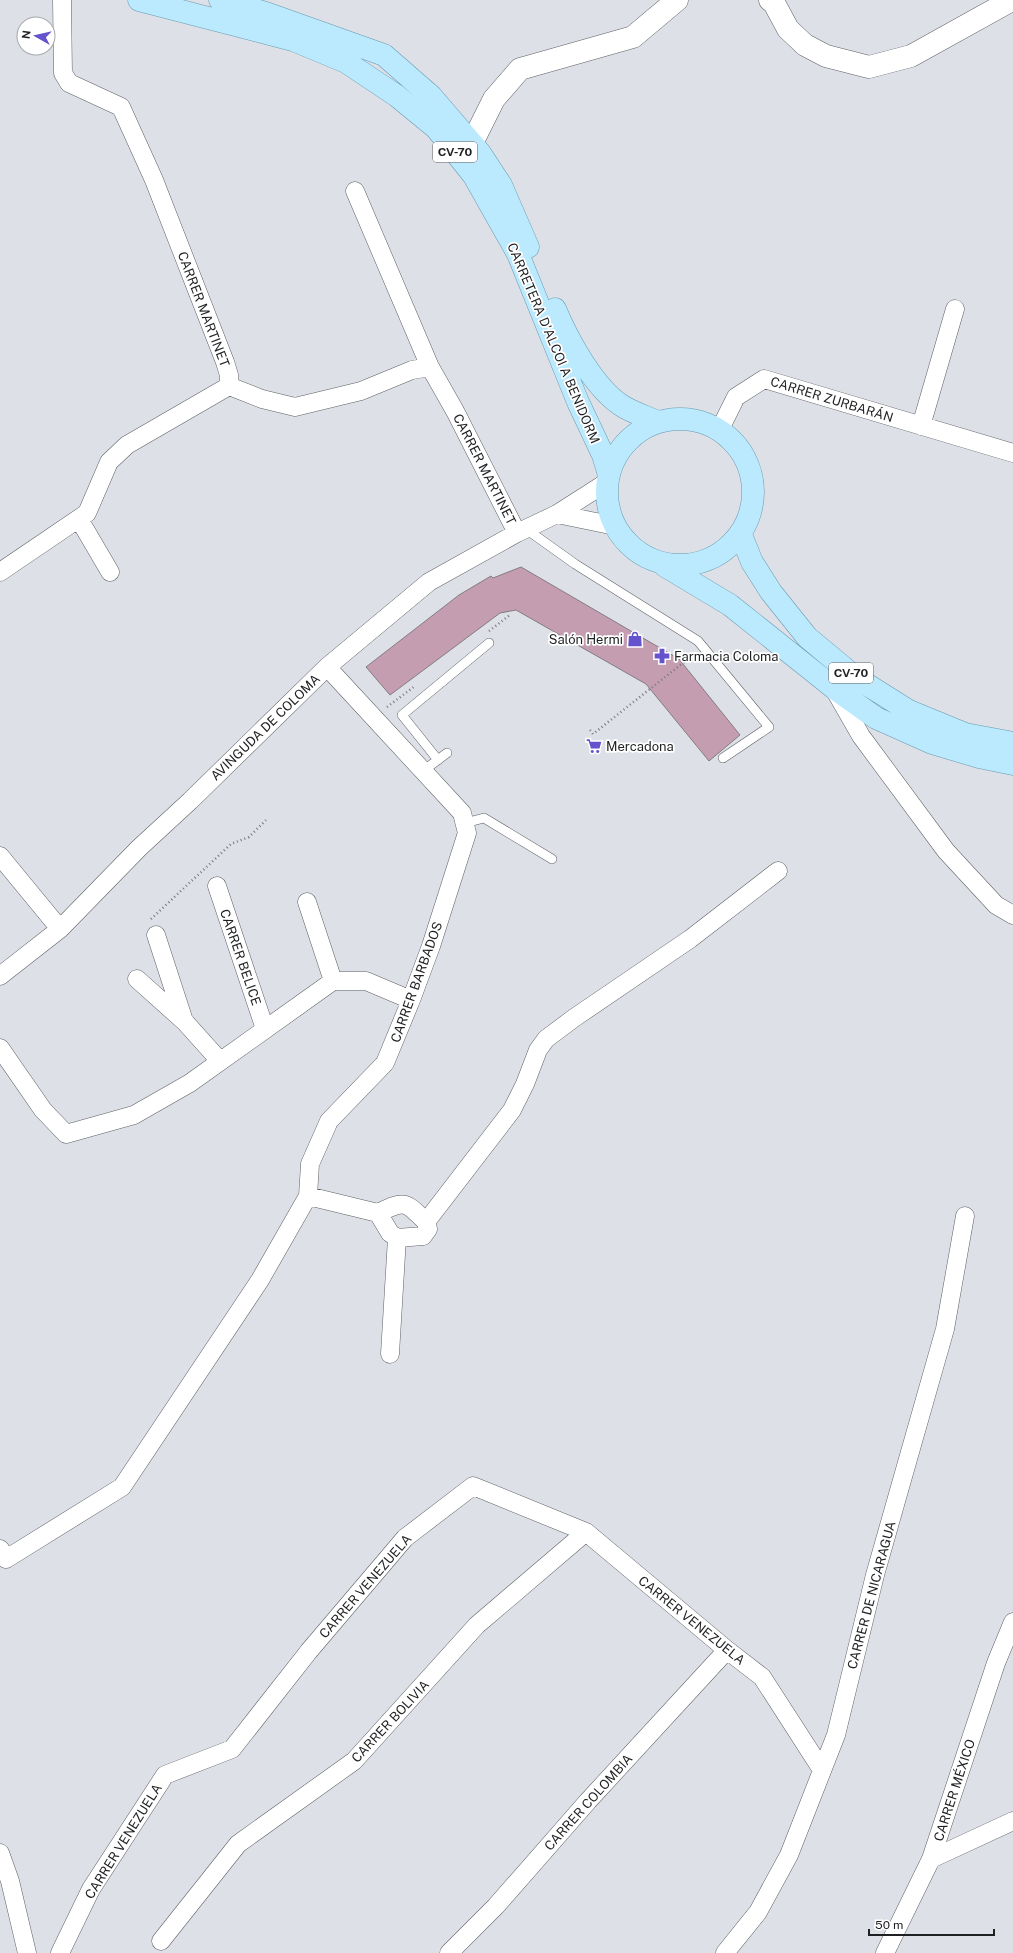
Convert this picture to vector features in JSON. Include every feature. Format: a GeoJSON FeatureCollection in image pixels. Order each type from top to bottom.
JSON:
{"type":"FeatureCollection","features":[{"type":"Feature","properties":{"kind":"main road","name":"CARRETERA D'ALCOI A BENIDORM"},"geometry":{"type":"LineString","coordinates":[[138,0],[293,40],[346,62],[397,96],[436,128],[474,176],[518,254],[578,402],[603,455],[608,478]]}},
{"type":"Feature","properties":{"kind":"main road","name":"CARRETERA D'ALCOI A BENIDORM"},"geometry":{"type":"LineString","coordinates":[[220,0],[266,12],[384,55],[431,96],[480,153],[501,185],[564,331],[603,391],[624,407],[658,422]]}},
{"type":"Feature","properties":{"kind":"main road","name":"CV-70"},"geometry":{"type":"LineString","coordinates":[[663,564],[685,566],[706,562],[726,551],[741,535],[751,513],[754,489],[750,466],[738,445],[720,429],[700,421],[679,418],[658,422],[636,433],[619,452],[608,478],[609,511],[615,526],[627,543],[643,556],[663,564],[730,605],[834,688],[876,718],[932,743],[979,758],[1013,764]]}},
{"type":"Feature","properties":{"kind":"main road","name":"CV-70"},"geometry":{"type":"LineString","coordinates":[[741,535],[752,562],[771,592],[807,637],[856,677],[909,711],[965,734],[1013,743]]}},
{"type":"Feature","properties":{"kind":"street","name":"CARRER MARTINET"},"geometry":{"type":"LineString","coordinates":[[62,0],[63,72],[69,83],[121,107],[154,180],[225,362],[229,375],[229,386]]}},
{"type":"Feature","properties":{"kind":"street"},"geometry":{"type":"LineString","coordinates":[[472,143],[494,99],[520,69],[633,37],[677,0]]}},
{"type":"Feature","properties":{"kind":"street"},"geometry":{"type":"LineString","coordinates":[[770,0],[774,3],[788,29],[805,45],[826,56],[869,67],[911,56],[1012,0]]}},
{"type":"Feature","properties":{"kind":"street","name":"CARRER MARTINET"},"geometry":{"type":"LineString","coordinates":[[355,191],[430,367],[521,531]]}},
{"type":"Feature","properties":{"kind":"street"},"geometry":{"type":"LineString","coordinates":[[921,426],[955,309]]}},
{"type":"Feature","properties":{"kind":"street"},"geometry":{"type":"LineString","coordinates":[[0,572],[87,513],[109,462],[127,445],[229,386],[262,399],[295,407],[361,391],[412,370],[430,367]]}},
{"type":"Feature","properties":{"kind":"street","name":"CARRER ZURBARÁN"},"geometry":{"type":"LineString","coordinates":[[720,429],[736,397],[764,379],[1013,454]]}},
{"type":"Feature","properties":{"kind":"street","name":"AVINGUDA DE COLOMA"},"geometry":{"type":"LineString","coordinates":[[0,976],[60,929],[139,848],[190,801],[327,667],[429,582],[521,531],[557,514],[608,478]]}},
{"type":"Feature","properties":{"kind":"street"},"geometry":{"type":"LineString","coordinates":[[557,514],[615,526]]}},
{"type":"Feature","properties":{"kind":"street"},"geometry":{"type":"LineString","coordinates":[[79,519],[110,572]]}},
{"type":"Feature","properties":{"kind":"street"},"geometry":{"type":"LineString","coordinates":[[327,667],[462,814],[465,823]]}},
{"type":"Feature","properties":{"kind":"street"},"geometry":{"type":"LineString","coordinates":[[834,688],[861,736],[946,851],[996,905],[1013,915]]}},
{"type":"Feature","properties":{"kind":"street","name":"CARRER BARBADOS"},"geometry":{"type":"LineString","coordinates":[[308,1196],[310,1164],[329,1121],[385,1063],[431,946],[467,833],[465,823]]}},
{"type":"Feature","properties":{"kind":"street"},"geometry":{"type":"LineString","coordinates":[[0,856],[60,929]]}},
{"type":"Feature","properties":{"kind":"street"},"geometry":{"type":"LineString","coordinates":[[426,1222],[512,1110],[525,1084],[538,1050],[546,1039],[574,1018],[690,939],[778,871]]}},
{"type":"Feature","properties":{"kind":"street","name":"CARRER BELICE"},"geometry":{"type":"LineString","coordinates":[[217,886],[265,1029]]}},
{"type":"Feature","properties":{"kind":"street"},"geometry":{"type":"LineString","coordinates":[[307,902],[333,981]]}},
{"type":"Feature","properties":{"kind":"street"},"geometry":{"type":"LineString","coordinates":[[153,928],[185,1022]]}},
{"type":"Feature","properties":{"kind":"street"},"geometry":{"type":"LineString","coordinates":[[137,979],[185,1022],[220,1061]]}},
{"type":"Feature","properties":{"kind":"street"},"geometry":{"type":"LineString","coordinates":[[0,1048],[44,1110],[66,1134],[134,1115],[190,1083],[333,981],[366,981],[411,1000]]}},
{"type":"Feature","properties":{"kind":"street"},"geometry":{"type":"LineString","coordinates":[[0,1549],[6,1559],[122,1487],[260,1280],[308,1196],[378,1213],[396,1204],[406,1205],[426,1222],[428,1229],[423,1236],[397,1238],[390,1233],[378,1213]]}},
{"type":"Feature","properties":{"kind":"street","name":"CARRER DE NICARAGUA"},"geometry":{"type":"LineString","coordinates":[[725,1953],[758,1912],[789,1855],[836,1735],[875,1575],[945,1329],[965,1216]]}},
{"type":"Feature","properties":{"kind":"street"},"geometry":{"type":"LineString","coordinates":[[390,1354],[397,1238]]}},
{"type":"Feature","properties":{"kind":"street","name":"CARRER VENEZUELA"},"geometry":{"type":"LineString","coordinates":[[60,1953],[91,1889],[165,1775],[232,1749],[309,1651],[405,1538],[473,1486],[586,1532],[727,1650],[762,1677],[822,1770]]}},
{"type":"Feature","properties":{"kind":"street","name":"CARRER BOLIVIA"},"geometry":{"type":"LineString","coordinates":[[161,1941],[238,1844],[354,1761],[477,1625],[586,1532]]}},
{"type":"Feature","properties":{"kind":"street","name":"CARRER MÉXICO"},"geometry":{"type":"LineString","coordinates":[[884,1953],[931,1859],[996,1663],[1013,1622]]}},
{"type":"Feature","properties":{"kind":"street","name":"CARRER COLOMBIA"},"geometry":{"type":"LineString","coordinates":[[449,1953],[496,1906],[588,1801],[727,1650]]}},
{"type":"Feature","properties":{"kind":"street"},"geometry":{"type":"LineString","coordinates":[[931,1859],[1013,1821]]}},
{"type":"Feature","properties":{"kind":"street"},"geometry":{"type":"LineString","coordinates":[[0,1853],[10,1882],[27,1953]]}},
{"type":"Feature","properties":{"kind":"lane"},"geometry":{"type":"LineString","coordinates":[[521,531],[698,641],[769,727],[723,758]]}},
{"type":"Feature","properties":{"kind":"lane"},"geometry":{"type":"LineString","coordinates":[[438,760],[402,715],[489,643]]}},
{"type":"Feature","properties":{"kind":"lane"},"geometry":{"type":"LineString","coordinates":[[423,771],[447,753]]}},
{"type":"Feature","properties":{"kind":"lane"},"geometry":{"type":"LineString","coordinates":[[465,823],[484,818],[552,859]]}},
{"type":"Feature","properties":{"kind":"path"},"geometry":{"type":"LineString","coordinates":[[590,730],[593,734],[703,648]]}},
{"type":"Feature","properties":{"kind":"path"},"geometry":{"type":"LineString","coordinates":[[153,928],[230,844],[249,837],[266,820]]}},
{"type":"Feature","properties":{"kind":"building"},"geometry":{"type":"Polygon","coordinates":[[[521,567],[679,659],[740,735],[709,761],[646,684],[516,610],[500,613],[390,695],[366,667],[459,595],[491,576],[493,578],[521,567]]]}},
{"type":"Feature","properties":{"kind":"place","name":"Salón Hermi"},"geometry":{"type":"Point","coordinates":[635,639]}},
{"type":"Feature","properties":{"kind":"place","name":"Farmacia Coloma"},"geometry":{"type":"Point","coordinates":[662,656]}},
{"type":"Feature","properties":{"kind":"place","name":"Mercadona"},"geometry":{"type":"Point","coordinates":[594,746]}}]}
